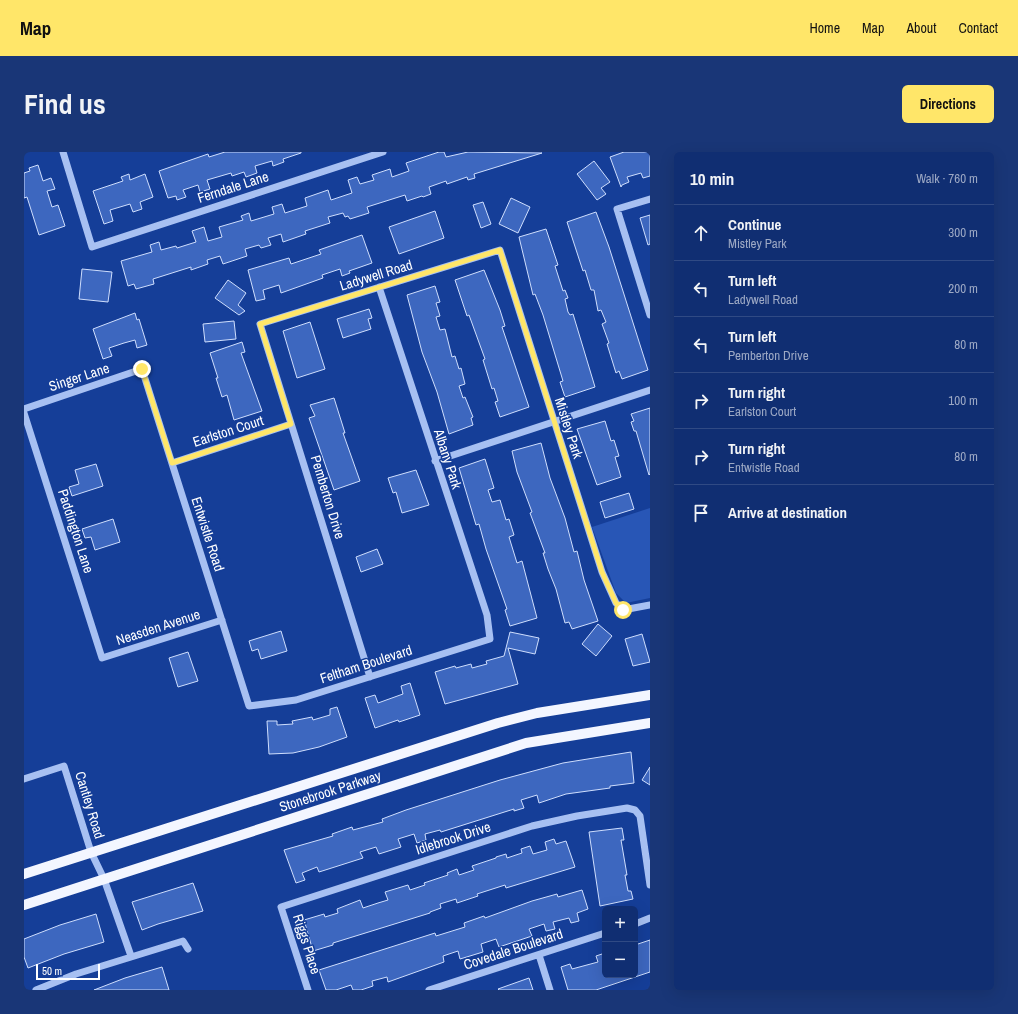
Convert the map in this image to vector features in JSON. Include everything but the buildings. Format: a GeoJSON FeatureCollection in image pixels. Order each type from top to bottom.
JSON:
{"type":"FeatureCollection","features":[{"type":"Feature","properties":{"kind":"main road","name":"Stonebrook Parkway"},"geometry":{"type":"LineString","coordinates":[[24,874],[498,723],[537,713],[650,695]]}},
{"type":"Feature","properties":{"kind":"main road","name":"Stonebrook Parkway"},"geometry":{"type":"LineString","coordinates":[[24,905],[526,743],[650,722]]}},
{"type":"Feature","properties":{"kind":"street","name":"Ferndale Lane"},"geometry":{"type":"LineString","coordinates":[[63,152],[92,247],[383,152]]}},
{"type":"Feature","properties":{"kind":"street"},"geometry":{"type":"LineString","coordinates":[[650,198],[617,209],[650,315]]}},
{"type":"Feature","properties":{"kind":"street","name":"Ladywell Road"},"geometry":{"type":"LineString","coordinates":[[260,324],[500,250]]}},
{"type":"Feature","properties":{"kind":"street","name":"Mistley Park"},"geometry":{"type":"LineString","coordinates":[[500,250],[602,572],[616,603],[623,610],[650,604]]}},
{"type":"Feature","properties":{"kind":"street","name":"Albany Park"},"geometry":{"type":"LineString","coordinates":[[379,287],[435,462],[487,615],[490,639]]}},
{"type":"Feature","properties":{"kind":"street","name":"Pemberton Drive"},"geometry":{"type":"LineString","coordinates":[[260,324],[370,677]]}},
{"type":"Feature","properties":{"kind":"street","name":"Singer Lane"},"geometry":{"type":"LineString","coordinates":[[24,409],[142,369]]}},
{"type":"Feature","properties":{"kind":"street","name":"Entwistle Road"},"geometry":{"type":"LineString","coordinates":[[142,369],[249,706]]}},
{"type":"Feature","properties":{"kind":"street"},"geometry":{"type":"LineString","coordinates":[[435,462],[650,390]]}},
{"type":"Feature","properties":{"kind":"street","name":"Paddington Lane"},"geometry":{"type":"LineString","coordinates":[[24,413],[102,658]]}},
{"type":"Feature","properties":{"kind":"street","name":"Earlston Court"},"geometry":{"type":"LineString","coordinates":[[172,463],[291,424]]}},
{"type":"Feature","properties":{"kind":"street","name":"Neasden Avenue"},"geometry":{"type":"LineString","coordinates":[[102,658],[222,620]]}},
{"type":"Feature","properties":{"kind":"street","name":"Feltham Boulevard"},"geometry":{"type":"LineString","coordinates":[[249,706],[296,700],[490,639]]}},
{"type":"Feature","properties":{"kind":"street","name":"Cantley Road"},"geometry":{"type":"LineString","coordinates":[[24,779],[64,766],[91,852],[104,879],[132,956]]}},
{"type":"Feature","properties":{"kind":"street","name":"Idlebrook Drive"},"geometry":{"type":"LineString","coordinates":[[282,907],[543,823],[627,808],[635,810],[640,816],[650,885]]}},
{"type":"Feature","properties":{"kind":"street","name":"Riggs Place"},"geometry":{"type":"LineString","coordinates":[[282,907],[308,990]]}},
{"type":"Feature","properties":{"kind":"street"},"geometry":{"type":"LineString","coordinates":[[638,923],[650,918]]}},
{"type":"Feature","properties":{"kind":"street","name":"Covedale Boulevard"},"geometry":{"type":"LineString","coordinates":[[429,990],[602,934]]}},
{"type":"Feature","properties":{"kind":"street"},"geometry":{"type":"LineString","coordinates":[[36,990],[69,977],[132,956],[183,941],[188,949]]}},
{"type":"Feature","properties":{"kind":"street"},"geometry":{"type":"LineString","coordinates":[[539,955],[550,990]]}},
{"type":"Feature","properties":{"kind":"shaded area"},"geometry":{"type":"Polygon","coordinates":[[[650,508],[650,598],[626,603],[616,593],[592,527],[650,508]]]}},
{"type":"Feature","properties":{"kind":"route"},"geometry":{"type":"LineString","coordinates":[[142,369],[172,463],[291,424],[260,324],[500,250],[602,572],[616,603],[623,610]]}}]}
